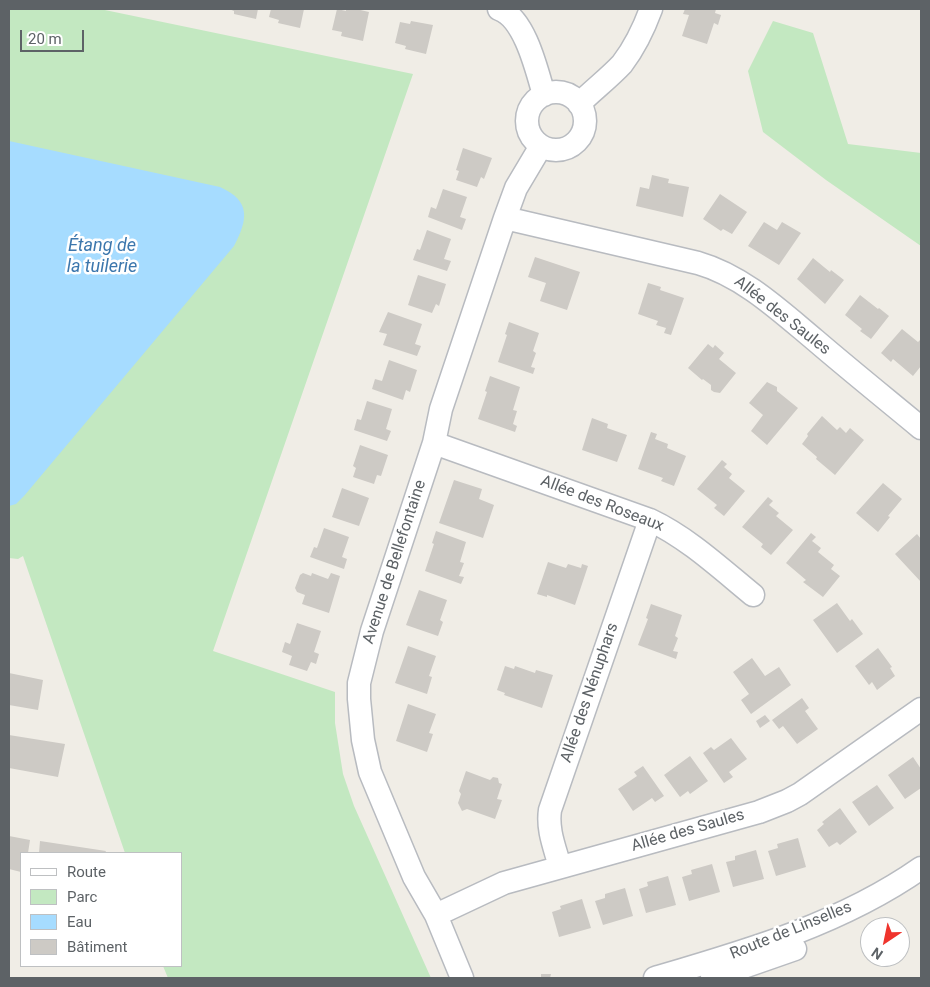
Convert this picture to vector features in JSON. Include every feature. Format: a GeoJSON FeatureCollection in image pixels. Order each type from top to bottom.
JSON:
{"type":"FeatureCollection","features":[{"type":"Feature","properties":{"kind":"street"},"geometry":{"type":"LineString","coordinates":[[503,9],[522,33],[532,54],[544,95]]}},
{"type":"Feature","properties":{"kind":"street"},"geometry":{"type":"LineString","coordinates":[[579,104],[621,65],[644,29],[651,9]]}},
{"type":"Feature","properties":{"kind":"street"},"geometry":{"type":"LineString","coordinates":[[553,92],[563,93],[572,97],[579,104],[584,112],[586,122],[579,140],[562,150],[553,150],[541,146],[535,141],[530,134],[527,122],[532,106],[544,95],[553,92]]}},
{"type":"Feature","properties":{"kind":"street","name":"Avenue de Bellefontaine"},"geometry":{"type":"LineString","coordinates":[[462,978],[436,915],[414,877],[373,780],[363,740],[359,683],[370,639],[434,443],[441,409],[505,218],[516,188],[541,146]]}},
{"type":"Feature","properties":{"kind":"street","name":"Allée des Saules"},"geometry":{"type":"LineString","coordinates":[[505,218],[698,262],[729,275],[768,302],[921,428]]}},
{"type":"Feature","properties":{"kind":"street","name":"Allée des Roseaux"},"geometry":{"type":"LineString","coordinates":[[434,443],[650,520],[678,535],[753,595]]}},
{"type":"Feature","properties":{"kind":"street","name":"Allée des Nénuphars"},"geometry":{"type":"LineString","coordinates":[[560,867],[551,835],[550,810],[650,520]]}},
{"type":"Feature","properties":{"kind":"street","name":"Allée des Saules"},"geometry":{"type":"LineString","coordinates":[[436,915],[504,883],[759,812],[788,801],[921,709]]}},
{"type":"Feature","properties":{"kind":"street","name":"Route de Linselles"},"geometry":{"type":"LineString","coordinates":[[654,978],[736,954],[815,926],[882,893],[921,868]]}},
{"type":"Feature","properties":{"kind":"street","name":"Route de Linselles"},"geometry":{"type":"LineString","coordinates":[[712,978],[763,962],[804,945],[921,887]]}},
{"type":"Feature","properties":{"kind":"green space"},"geometry":{"type":"Polygon","coordinates":[[[9,9],[100,9],[413,74],[213,651],[335,692],[335,723],[343,774],[354,806],[431,978],[168,978],[163,967],[182,967],[182,852],[125,852],[23,556],[18,559],[9,558],[9,9]]]}},
{"type":"Feature","properties":{"kind":"green space"},"geometry":{"type":"Polygon","coordinates":[[[773,21],[813,33],[848,144],[921,153],[921,246],[826,180],[763,132],[748,71],[773,21]]]}},
{"type":"Feature","properties":{"kind":"water","name":"Étang de la tuilerie"},"geometry":{"type":"Polygon","coordinates":[[[9,141],[220,187],[237,198],[242,205],[244,219],[234,246],[24,496],[16,504],[9,506],[9,141]]]}},
{"type":"Feature","properties":{"kind":"building"},"geometry":{"type":"Polygon","coordinates":[[[229,9],[258,9],[256,19],[234,14],[234,11],[229,9]]]}},
{"type":"Feature","properties":{"kind":"building"},"geometry":{"type":"Polygon","coordinates":[[[271,9],[304,9],[300,28],[278,23],[279,20],[269,17],[271,9]]]}},
{"type":"Feature","properties":{"kind":"building"},"geometry":{"type":"Polygon","coordinates":[[[337,9],[346,11],[346,9],[356,9],[369,12],[363,41],[341,36],[342,32],[332,30],[337,9]]]}},
{"type":"Feature","properties":{"kind":"building"},"geometry":{"type":"Polygon","coordinates":[[[685,9],[716,9],[715,13],[721,15],[718,25],[714,23],[707,44],[682,36],[689,15],[683,14],[685,9]]]}},
{"type":"Feature","properties":{"kind":"building"},"geometry":{"type":"Polygon","coordinates":[[[411,21],[433,25],[426,54],[405,49],[406,46],[395,43],[400,22],[410,24],[411,21]]]}},
{"type":"Feature","properties":{"kind":"building"},"geometry":{"type":"Polygon","coordinates":[[[463,148],[492,158],[484,179],[481,177],[477,187],[456,180],[459,171],[456,170],[463,148]]]}},
{"type":"Feature","properties":{"kind":"building"},"geometry":{"type":"Polygon","coordinates":[[[652,175],[669,179],[668,183],[689,187],[683,217],[636,206],[640,187],[649,189],[652,175]]]}},
{"type":"Feature","properties":{"kind":"building"},"geometry":{"type":"Polygon","coordinates":[[[443,189],[467,197],[460,217],[466,219],[462,230],[428,217],[431,207],[436,209],[443,189]]]}},
{"type":"Feature","properties":{"kind":"building"},"geometry":{"type":"Polygon","coordinates":[[[720,194],[747,212],[732,234],[723,229],[721,231],[703,219],[720,194]]]}},
{"type":"Feature","properties":{"kind":"building"},"geometry":{"type":"Polygon","coordinates":[[[764,222],[777,230],[782,222],[801,233],[779,265],[748,246],[764,222]]]}},
{"type":"Feature","properties":{"kind":"building"},"geometry":{"type":"Polygon","coordinates":[[[427,230],[451,239],[444,259],[451,261],[447,271],[413,260],[417,249],[420,250],[427,230]]]}},
{"type":"Feature","properties":{"kind":"building"},"geometry":{"type":"Polygon","coordinates":[[[535,257],[580,272],[567,310],[540,301],[546,283],[528,277],[535,257]]]}},
{"type":"Feature","properties":{"kind":"building"},"geometry":{"type":"Polygon","coordinates":[[[813,258],[830,272],[831,270],[844,280],[825,304],[797,279],[813,258]]]}},
{"type":"Feature","properties":{"kind":"building"},"geometry":{"type":"Polygon","coordinates":[[[418,275],[446,284],[439,306],[436,304],[432,313],[408,305],[418,275]]]}},
{"type":"Feature","properties":{"kind":"building"},"geometry":{"type":"Polygon","coordinates":[[[648,283],[661,287],[660,290],[684,298],[671,335],[664,333],[666,328],[656,325],[658,321],[638,314],[648,283]]]}},
{"type":"Feature","properties":{"kind":"building"},"geometry":{"type":"Polygon","coordinates":[[[860,295],[889,316],[871,339],[860,331],[862,329],[845,315],[860,295]]]}},
{"type":"Feature","properties":{"kind":"building"},"geometry":{"type":"Polygon","coordinates":[[[388,312],[422,324],[415,344],[421,346],[417,356],[383,345],[387,334],[379,332],[388,312]]]}},
{"type":"Feature","properties":{"kind":"building"},"geometry":{"type":"Polygon","coordinates":[[[509,322],[539,333],[533,351],[536,353],[531,367],[535,368],[533,374],[498,362],[507,335],[505,334],[509,322]]]}},
{"type":"Feature","properties":{"kind":"building"},"geometry":{"type":"Polygon","coordinates":[[[902,329],[918,342],[921,339],[921,366],[913,376],[893,359],[891,362],[881,353],[902,329]]]}},
{"type":"Feature","properties":{"kind":"building"},"geometry":{"type":"Polygon","coordinates":[[[708,344],[713,348],[715,345],[724,353],[719,359],[736,373],[720,393],[711,390],[711,385],[688,368],[708,344]]]}},
{"type":"Feature","properties":{"kind":"building"},"geometry":{"type":"Polygon","coordinates":[[[389,360],[417,370],[410,392],[406,390],[403,400],[372,389],[375,379],[382,381],[389,360]]]}},
{"type":"Feature","properties":{"kind":"building"},"geometry":{"type":"Polygon","coordinates":[[[490,376],[520,387],[513,410],[517,411],[513,424],[517,426],[515,432],[478,419],[490,376]]]}},
{"type":"Feature","properties":{"kind":"building"},"geometry":{"type":"Polygon","coordinates":[[[767,382],[777,387],[777,391],[798,408],[767,445],[751,431],[763,415],[749,403],[767,382]]]}},
{"type":"Feature","properties":{"kind":"building"},"geometry":{"type":"Polygon","coordinates":[[[367,401],[392,409],[386,429],[391,431],[387,441],[354,430],[357,419],[361,420],[367,401]]]}},
{"type":"Feature","properties":{"kind":"building"},"geometry":{"type":"Polygon","coordinates":[[[822,416],[837,430],[840,427],[846,433],[850,428],[864,440],[835,475],[802,444],[808,436],[807,434],[822,416]]]}},
{"type":"Feature","properties":{"kind":"building"},"geometry":{"type":"Polygon","coordinates":[[[592,418],[608,424],[607,428],[627,435],[617,462],[582,450],[592,418]]]}},
{"type":"Feature","properties":{"kind":"building"},"geometry":{"type":"Polygon","coordinates":[[[651,432],[657,434],[655,439],[668,444],[667,448],[686,456],[674,486],[661,481],[663,478],[638,469],[651,432]]]}},
{"type":"Feature","properties":{"kind":"building"},"geometry":{"type":"Polygon","coordinates":[[[360,445],[388,455],[381,476],[377,475],[374,484],[353,477],[356,468],[353,466],[360,445]]]}},
{"type":"Feature","properties":{"kind":"building"},"geometry":{"type":"Polygon","coordinates":[[[722,460],[727,464],[724,467],[732,474],[729,478],[745,491],[724,516],[714,508],[717,505],[697,489],[722,460]]]}},
{"type":"Feature","properties":{"kind":"building"},"geometry":{"type":"Polygon","coordinates":[[[454,480],[482,489],[479,499],[494,505],[483,538],[439,523],[454,480]]]}},
{"type":"Feature","properties":{"kind":"building"},"geometry":{"type":"Polygon","coordinates":[[[883,483],[902,499],[878,532],[856,513],[883,483]]]}},
{"type":"Feature","properties":{"kind":"building"},"geometry":{"type":"Polygon","coordinates":[[[342,488],[369,498],[359,526],[332,517],[342,488]]]}},
{"type":"Feature","properties":{"kind":"building"},"geometry":{"type":"Polygon","coordinates":[[[768,497],[773,501],[769,505],[779,513],[776,516],[793,530],[771,555],[761,547],[763,544],[742,527],[768,497]]]}},
{"type":"Feature","properties":{"kind":"building"},"geometry":{"type":"Polygon","coordinates":[[[324,528],[349,537],[342,557],[347,559],[344,569],[310,557],[314,547],[317,548],[324,528]]]}},
{"type":"Feature","properties":{"kind":"building"},"geometry":{"type":"Polygon","coordinates":[[[436,531],[466,542],[460,562],[464,563],[459,576],[464,577],[461,584],[425,571],[434,544],[432,543],[436,531]]]}},
{"type":"Feature","properties":{"kind":"building"},"geometry":{"type":"Polygon","coordinates":[[[811,533],[816,537],[812,541],[821,548],[818,552],[834,565],[831,569],[840,576],[823,597],[803,582],[806,580],[786,563],[811,533]]]}},
{"type":"Feature","properties":{"kind":"building"},"geometry":{"type":"Polygon","coordinates":[[[917,534],[921,539],[921,582],[895,554],[917,534]]]}},
{"type":"Feature","properties":{"kind":"building"},"geometry":{"type":"Polygon","coordinates":[[[548,562],[566,568],[568,564],[581,568],[582,564],[588,566],[575,605],[547,595],[547,597],[537,594],[548,562]]]}},
{"type":"Feature","properties":{"kind":"building"},"geometry":{"type":"Polygon","coordinates":[[[303,573],[311,576],[312,573],[328,579],[331,573],[340,576],[329,613],[302,604],[305,595],[297,592],[295,588],[300,575],[303,573]]]}},
{"type":"Feature","properties":{"kind":"building"},"geometry":{"type":"Polygon","coordinates":[[[419,590],[447,600],[440,620],[443,622],[438,636],[406,625],[419,590]]]}},
{"type":"Feature","properties":{"kind":"building"},"geometry":{"type":"Polygon","coordinates":[[[837,603],[850,621],[852,619],[863,634],[837,653],[813,620],[837,603]]]}},
{"type":"Feature","properties":{"kind":"building"},"geometry":{"type":"Polygon","coordinates":[[[651,604],[682,615],[675,636],[678,638],[673,651],[678,652],[676,659],[638,645],[648,619],[646,618],[651,604]]]}},
{"type":"Feature","properties":{"kind":"building"},"geometry":{"type":"Polygon","coordinates":[[[297,623],[321,631],[314,652],[319,654],[316,664],[311,662],[307,671],[289,665],[292,656],[282,652],[285,642],[290,644],[297,623]]]}},
{"type":"Feature","properties":{"kind":"building"},"geometry":{"type":"Polygon","coordinates":[[[408,646],[436,656],[429,676],[432,677],[427,694],[395,683],[408,646]]]}},
{"type":"Feature","properties":{"kind":"building"},"geometry":{"type":"Polygon","coordinates":[[[878,648],[892,667],[890,668],[895,676],[877,690],[872,682],[869,685],[855,666],[878,648]]]}},
{"type":"Feature","properties":{"kind":"building"},"geometry":{"type":"Polygon","coordinates":[[[752,658],[765,676],[779,667],[791,685],[751,714],[741,700],[749,694],[733,672],[752,658]]]}},
{"type":"Feature","properties":{"kind":"building"},"geometry":{"type":"Polygon","coordinates":[[[505,666],[514,669],[515,666],[535,673],[536,670],[553,675],[542,708],[504,695],[505,693],[497,690],[505,666]]]}},
{"type":"Feature","properties":{"kind":"building"},"geometry":{"type":"Polygon","coordinates":[[[9,673],[43,680],[38,710],[9,705],[9,673]]]}},
{"type":"Feature","properties":{"kind":"building"},"geometry":{"type":"Polygon","coordinates":[[[802,698],[809,708],[805,711],[818,729],[797,744],[783,726],[779,729],[772,720],[802,698]]]}},
{"type":"Feature","properties":{"kind":"building"},"geometry":{"type":"Polygon","coordinates":[[[408,704],[436,714],[429,733],[433,734],[427,752],[396,741],[408,704]]]}},
{"type":"Feature","properties":{"kind":"building"},"geometry":{"type":"Polygon","coordinates":[[[765,715],[770,721],[760,728],[756,721],[765,715]]]}},
{"type":"Feature","properties":{"kind":"building"},"geometry":{"type":"Polygon","coordinates":[[[9,735],[65,744],[58,777],[9,768],[9,735]]]}},
{"type":"Feature","properties":{"kind":"building"},"geometry":{"type":"Polygon","coordinates":[[[731,738],[747,759],[729,772],[733,777],[724,783],[703,753],[711,747],[714,750],[731,738]]]}},
{"type":"Feature","properties":{"kind":"building"},"geometry":{"type":"Polygon","coordinates":[[[690,756],[708,781],[690,794],[688,791],[680,797],[664,775],[690,756]]]}},
{"type":"Feature","properties":{"kind":"building"},"geometry":{"type":"Polygon","coordinates":[[[913,757],[921,769],[921,788],[905,799],[888,775],[913,757]]]}},
{"type":"Feature","properties":{"kind":"building"},"geometry":{"type":"Polygon","coordinates":[[[643,766],[664,796],[655,802],[652,798],[633,811],[618,789],[637,776],[634,772],[643,766]]]}},
{"type":"Feature","properties":{"kind":"building"},"geometry":{"type":"Polygon","coordinates":[[[466,771],[490,780],[493,777],[498,778],[499,783],[502,784],[497,799],[502,800],[495,819],[467,809],[462,811],[458,803],[461,794],[459,791],[466,771]]]}},
{"type":"Feature","properties":{"kind":"building"},"geometry":{"type":"Polygon","coordinates":[[[877,785],[894,808],[869,826],[852,802],[877,785]]]}},
{"type":"Feature","properties":{"kind":"building"},"geometry":{"type":"Polygon","coordinates":[[[840,808],[857,832],[840,845],[837,842],[829,847],[817,830],[824,824],[822,822],[840,808]]]}},
{"type":"Feature","properties":{"kind":"building"},"geometry":{"type":"Polygon","coordinates":[[[9,836],[30,840],[28,852],[20,852],[20,872],[9,869],[9,836]]]}},
{"type":"Feature","properties":{"kind":"building"},"geometry":{"type":"Polygon","coordinates":[[[798,838],[806,867],[776,876],[768,851],[778,848],[777,844],[798,838]]]}},
{"type":"Feature","properties":{"kind":"building"},"geometry":{"type":"Polygon","coordinates":[[[40,841],[106,851],[106,852],[39,852],[40,841]]]}},
{"type":"Feature","properties":{"kind":"building"},"geometry":{"type":"Polygon","coordinates":[[[756,850],[764,879],[733,887],[726,862],[735,860],[735,856],[756,850]]]}},
{"type":"Feature","properties":{"kind":"building"},"geometry":{"type":"Polygon","coordinates":[[[712,864],[720,892],[689,901],[682,877],[692,874],[691,870],[712,864]]]}},
{"type":"Feature","properties":{"kind":"building"},"geometry":{"type":"Polygon","coordinates":[[[668,876],[676,905],[646,913],[639,889],[648,886],[647,882],[668,876]]]}},
{"type":"Feature","properties":{"kind":"building"},"geometry":{"type":"Polygon","coordinates":[[[625,888],[633,916],[603,925],[595,901],[605,898],[605,894],[625,888]]]}},
{"type":"Feature","properties":{"kind":"building"},"geometry":{"type":"Polygon","coordinates":[[[582,899],[591,928],[559,937],[552,912],[561,909],[560,906],[582,899]]]}},
{"type":"Feature","properties":{"kind":"building"},"geometry":{"type":"Polygon","coordinates":[[[541,974],[551,974],[550,978],[541,978],[541,974]]]}}]}
